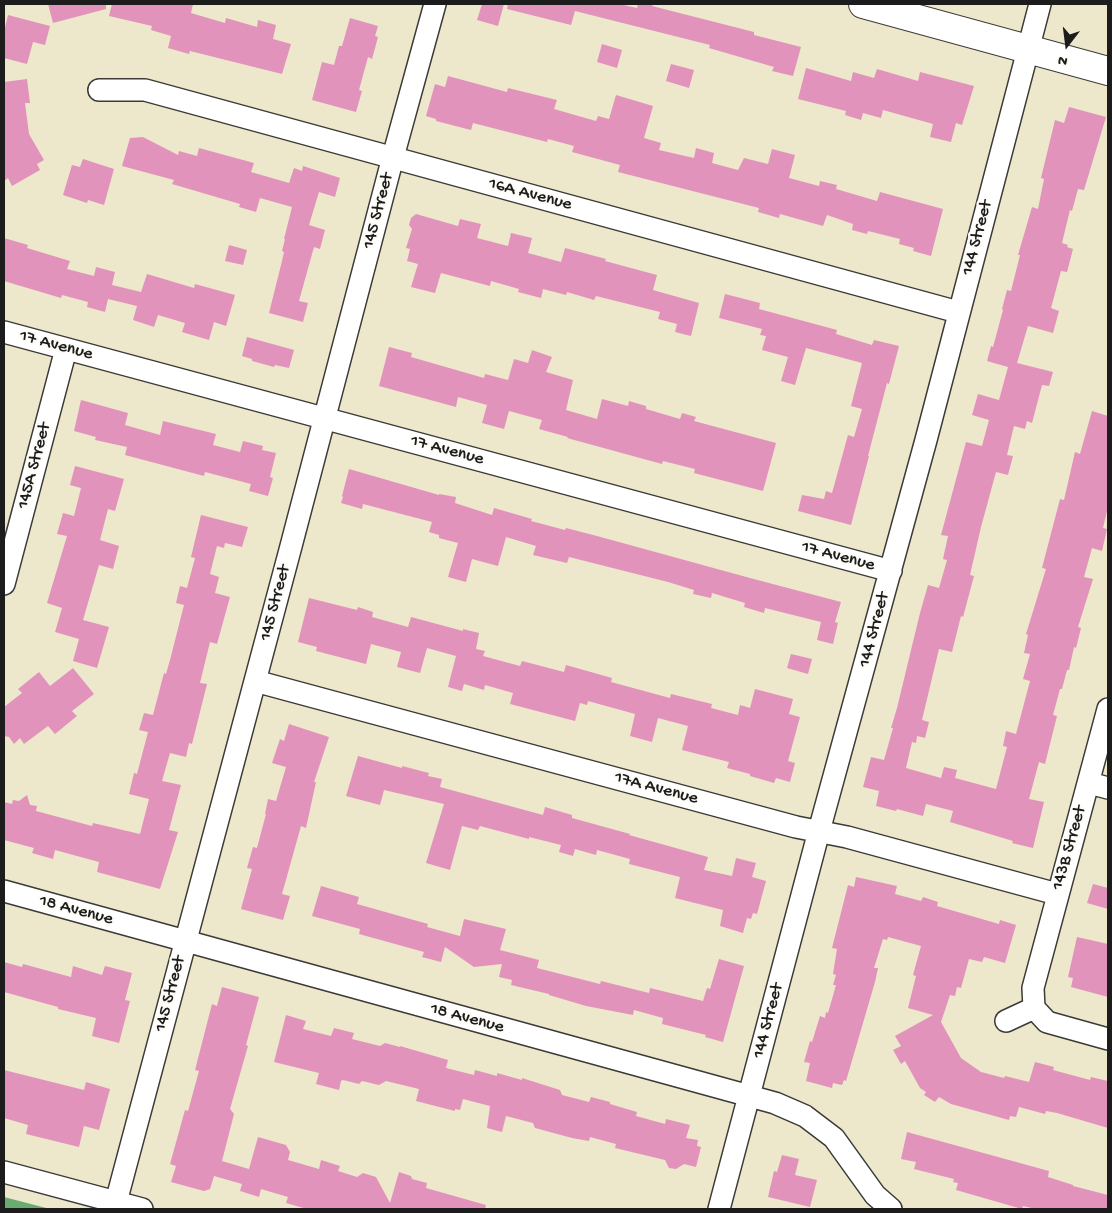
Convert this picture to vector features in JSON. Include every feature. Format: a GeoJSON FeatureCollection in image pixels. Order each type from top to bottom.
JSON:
{"type":"FeatureCollection","features":[{"type":"Feature","properties":{"kind":"main road"},"geometry":{"type":"LineString","coordinates":[[863,4],[1108,71]]}},
{"type":"Feature","properties":{"kind":"street","name":"145 Street"},"geometry":{"type":"LineString","coordinates":[[116,1202],[393,157],[436,4]]}},
{"type":"Feature","properties":{"kind":"street","name":"144 Street"},"geometry":{"type":"LineString","coordinates":[[719,1209],[819,831],[926,440],[1040,4]]}},
{"type":"Feature","properties":{"kind":"street","name":"16A Avenue"},"geometry":{"type":"LineString","coordinates":[[99,90],[146,90],[958,312]]}},
{"type":"Feature","properties":{"kind":"street","name":"17 Avenue"},"geometry":{"type":"LineString","coordinates":[[4,332],[891,571]]}},
{"type":"Feature","properties":{"kind":"street","name":"145A Street"},"geometry":{"type":"LineString","coordinates":[[4,584],[66,349]]}},
{"type":"Feature","properties":{"kind":"street","name":"17A Avenue"},"geometry":{"type":"LineString","coordinates":[[255,681],[786,824],[1058,894]]}},
{"type":"Feature","properties":{"kind":"street","name":"143B Street"},"geometry":{"type":"LineString","coordinates":[[1034,998],[1058,894],[1098,786],[1108,708]]}},
{"type":"Feature","properties":{"kind":"street","name":"18 Avenue"},"geometry":{"type":"LineString","coordinates":[[4,891],[775,1103],[805,1116],[834,1138],[875,1195],[891,1209]]}},
{"type":"Feature","properties":{"kind":"street"},"geometry":{"type":"LineString","coordinates":[[1006,1021],[1034,998],[1048,1022],[1108,1039]]}},
{"type":"Feature","properties":{"kind":"street"},"geometry":{"type":"LineString","coordinates":[[4,1172],[142,1209]]}},
{"type":"Feature","properties":{"kind":"green space"},"geometry":{"type":"Polygon","coordinates":[[[4,1197],[50,1209],[4,1209],[4,1197]]]}},
{"type":"Feature","properties":{"kind":"building"},"geometry":{"type":"Polygon","coordinates":[[[48,4],[106,4],[106,9],[53,23],[48,4]]]}},
{"type":"Feature","properties":{"kind":"building"},"geometry":{"type":"Polygon","coordinates":[[[112,4],[193,4],[191,13],[225,23],[226,18],[257,27],[258,20],[276,25],[273,39],[291,44],[282,74],[190,51],[189,54],[168,48],[171,36],[151,30],[152,26],[109,16],[112,4]]]}},
{"type":"Feature","properties":{"kind":"building"},"geometry":{"type":"Polygon","coordinates":[[[482,4],[504,4],[498,26],[477,20],[482,4]]]}},
{"type":"Feature","properties":{"kind":"building"},"geometry":{"type":"Polygon","coordinates":[[[508,4],[619,4],[637,8],[638,4],[653,4],[652,6],[754,32],[754,35],[801,47],[793,76],[772,71],[774,67],[709,48],[710,45],[575,11],[571,25],[507,9],[508,4]]]}},
{"type":"Feature","properties":{"kind":"building"},"geometry":{"type":"Polygon","coordinates":[[[8,15],[50,26],[45,45],[33,42],[27,64],[4,58],[4,32],[8,15]]]}},
{"type":"Feature","properties":{"kind":"building"},"geometry":{"type":"Polygon","coordinates":[[[350,18],[378,26],[375,36],[378,37],[372,59],[368,57],[359,90],[362,91],[356,112],[312,100],[322,62],[334,65],[350,18]]]}},
{"type":"Feature","properties":{"kind":"building"},"geometry":{"type":"Polygon","coordinates":[[[602,44],[622,50],[617,68],[597,62],[602,44]]]}},
{"type":"Feature","properties":{"kind":"building"},"geometry":{"type":"Polygon","coordinates":[[[671,64],[694,70],[689,88],[666,81],[671,64]]]}},
{"type":"Feature","properties":{"kind":"building"},"geometry":{"type":"Polygon","coordinates":[[[806,68],[851,81],[853,72],[874,78],[877,69],[918,81],[920,72],[974,86],[962,125],[956,123],[951,142],[930,137],[933,124],[883,110],[881,118],[863,113],[861,120],[845,115],[846,111],[798,99],[806,68]]]}},
{"type":"Feature","properties":{"kind":"building"},"geometry":{"type":"Polygon","coordinates":[[[448,76],[507,92],[508,88],[557,100],[554,109],[596,121],[598,116],[609,119],[616,95],[653,106],[644,138],[661,143],[659,150],[694,158],[696,148],[714,153],[712,163],[738,170],[744,158],[768,164],[772,149],[795,155],[789,178],[819,186],[820,181],[837,185],[836,189],[877,201],[880,192],[943,209],[931,256],[913,251],[914,248],[899,244],[900,239],[868,231],[867,234],[852,230],[853,224],[827,215],[823,226],[780,214],[779,218],[758,212],[759,208],[618,172],[620,165],[572,152],[574,146],[548,139],[547,142],[473,123],[471,130],[436,121],[436,119],[426,116],[435,84],[445,87],[448,76]]]}},
{"type":"Feature","properties":{"kind":"building"},"geometry":{"type":"Polygon","coordinates":[[[27,79],[30,103],[25,103],[29,134],[44,160],[37,164],[40,170],[12,186],[8,178],[4,181],[4,82],[27,79]]]}},
{"type":"Feature","properties":{"kind":"building"},"geometry":{"type":"Polygon","coordinates":[[[1069,107],[1106,117],[1084,190],[1078,189],[1072,211],[1070,210],[1062,243],[1073,249],[1067,272],[1061,271],[1051,308],[1059,311],[1053,333],[1028,326],[1017,363],[1053,372],[1049,386],[1042,385],[1032,423],[1027,421],[1025,429],[1014,426],[1007,455],[1013,456],[1008,475],[996,472],[970,575],[974,576],[963,617],[961,616],[952,652],[939,649],[922,720],[929,722],[925,738],[917,736],[916,743],[912,742],[906,768],[941,778],[944,767],[957,770],[955,778],[996,789],[1007,747],[1003,746],[1006,731],[1016,734],[1030,681],[1023,679],[1030,654],[1024,653],[1028,635],[1026,634],[1046,569],[1042,568],[1060,499],[1064,500],[1075,452],[1080,454],[1092,411],[1108,416],[1108,507],[1103,528],[1107,529],[1102,551],[1092,548],[1084,577],[1093,579],[1078,627],[1081,628],[1076,648],[1074,647],[1069,670],[1067,670],[1062,689],[1060,689],[1053,715],[1057,716],[1045,764],[1039,762],[1029,799],[1044,802],[1033,848],[1012,843],[1013,841],[950,822],[953,811],[926,804],[923,816],[876,806],[879,791],[863,787],[871,757],[884,760],[928,585],[939,588],[947,560],[943,559],[948,536],[941,535],[966,442],[982,446],[989,420],[972,415],[978,394],[999,400],[1008,367],[987,361],[991,346],[993,347],[1007,290],[1011,291],[1020,255],[1018,255],[1032,207],[1038,209],[1044,179],[1041,178],[1055,120],[1064,123],[1069,107]]]}},
{"type":"Feature","properties":{"kind":"building"},"geometry":{"type":"Polygon","coordinates":[[[143,137],[178,155],[179,151],[197,156],[199,148],[254,163],[251,172],[289,183],[294,168],[302,171],[303,166],[340,178],[335,197],[319,192],[309,225],[325,230],[320,249],[314,247],[299,301],[308,303],[303,322],[269,313],[284,252],[282,251],[284,239],[292,207],[260,198],[256,212],[239,207],[240,204],[172,184],[174,180],[122,166],[130,138],[143,137]]]}},
{"type":"Feature","properties":{"kind":"building"},"geometry":{"type":"Polygon","coordinates":[[[83,159],[114,169],[104,205],[88,200],[87,203],[63,195],[72,165],[80,167],[83,159]]]}},
{"type":"Feature","properties":{"kind":"building"},"geometry":{"type":"Polygon","coordinates":[[[416,214],[458,226],[460,219],[481,224],[477,238],[508,246],[511,233],[532,238],[528,253],[561,262],[565,248],[657,275],[653,290],[699,303],[691,336],[675,332],[677,324],[658,319],[660,312],[596,296],[594,300],[567,292],[566,295],[543,289],[541,298],[518,292],[519,289],[491,281],[490,286],[441,273],[435,293],[411,287],[418,264],[407,261],[410,249],[406,248],[412,229],[409,225],[411,218],[416,214]]]}},
{"type":"Feature","properties":{"kind":"building"},"geometry":{"type":"Polygon","coordinates":[[[4,238],[28,245],[27,248],[70,261],[67,269],[94,276],[96,267],[115,272],[112,285],[141,292],[147,274],[194,288],[195,284],[235,295],[226,326],[214,322],[209,340],[182,332],[185,323],[158,315],[154,327],[133,320],[137,306],[108,299],[105,312],[87,307],[88,302],[62,295],[61,298],[4,281],[4,238]]]}},
{"type":"Feature","properties":{"kind":"building"},"geometry":{"type":"Polygon","coordinates":[[[229,245],[247,250],[243,265],[225,261],[229,245]]]}},
{"type":"Feature","properties":{"kind":"building"},"geometry":{"type":"Polygon","coordinates":[[[725,294],[760,303],[759,309],[837,330],[836,334],[872,345],[874,340],[899,346],[889,384],[887,383],[851,525],[798,511],[802,495],[824,499],[826,491],[832,493],[848,435],[854,437],[862,409],[851,406],[862,363],[806,348],[795,385],[781,381],[788,357],[762,350],[766,336],[760,335],[762,329],[719,318],[725,294]]]}},
{"type":"Feature","properties":{"kind":"building"},"geometry":{"type":"Polygon","coordinates":[[[247,337],[294,350],[289,368],[275,365],[274,367],[242,356],[247,337]]]}},
{"type":"Feature","properties":{"kind":"building"},"geometry":{"type":"Polygon","coordinates":[[[389,347],[412,353],[411,357],[484,378],[485,374],[508,380],[514,359],[528,363],[532,350],[552,357],[546,372],[573,380],[566,410],[597,419],[602,399],[628,406],[629,401],[646,406],[646,409],[680,419],[682,413],[696,417],[694,421],[776,443],[763,491],[694,473],[695,469],[663,461],[662,464],[567,438],[539,429],[542,420],[509,411],[504,429],[482,423],[487,405],[458,397],[456,407],[379,386],[389,347]]]}},
{"type":"Feature","properties":{"kind":"building"},"geometry":{"type":"Polygon","coordinates":[[[81,400],[128,413],[125,425],[160,435],[163,421],[216,434],[213,445],[240,452],[243,441],[263,446],[262,450],[276,453],[270,477],[273,478],[268,496],[249,491],[251,484],[205,472],[204,476],[125,455],[127,447],[95,440],[96,437],[74,431],[81,400]]]}},
{"type":"Feature","properties":{"kind":"building"},"geometry":{"type":"Polygon","coordinates":[[[75,466],[124,479],[115,511],[108,509],[100,540],[119,546],[113,569],[99,565],[83,620],[109,627],[97,668],[73,661],[79,639],[55,632],[62,608],[47,603],[67,536],[57,534],[63,513],[74,516],[81,488],[70,485],[75,466]]]}},
{"type":"Feature","properties":{"kind":"building"},"geometry":{"type":"Polygon","coordinates":[[[349,469],[439,495],[456,497],[455,503],[492,515],[494,508],[532,519],[531,521],[597,536],[841,602],[835,622],[838,623],[833,644],[817,640],[821,622],[765,608],[764,613],[744,607],[745,603],[712,593],[711,598],[693,594],[694,590],[668,582],[569,557],[567,563],[533,555],[536,546],[506,537],[498,566],[472,559],[466,582],[448,577],[458,543],[439,538],[439,535],[429,532],[432,522],[363,504],[362,509],[341,503],[349,469]]]}},
{"type":"Feature","properties":{"kind":"building"},"geometry":{"type":"Polygon","coordinates":[[[201,515],[248,527],[242,547],[225,543],[224,548],[217,546],[210,574],[219,577],[215,593],[230,597],[217,644],[210,642],[200,683],[207,684],[192,744],[189,743],[186,757],[170,753],[162,781],[181,785],[169,830],[178,832],[160,889],[97,872],[99,862],[55,850],[53,859],[32,853],[34,848],[4,840],[4,802],[12,804],[13,800],[19,801],[27,795],[30,805],[37,806],[36,811],[92,826],[93,823],[140,834],[149,799],[129,794],[134,773],[137,774],[148,732],[139,730],[144,713],[153,715],[164,673],[166,674],[184,605],[176,603],[180,586],[187,588],[195,558],[191,557],[201,515]]]}},
{"type":"Feature","properties":{"kind":"building"},"geometry":{"type":"Polygon","coordinates":[[[309,598],[357,610],[358,607],[373,612],[372,617],[408,627],[411,617],[463,631],[463,629],[479,633],[476,649],[485,651],[483,656],[520,666],[522,661],[564,672],[566,665],[612,678],[611,682],[670,698],[671,694],[712,704],[711,708],[738,715],[740,705],[750,708],[755,689],[793,699],[789,714],[800,717],[788,761],[795,763],[790,782],[776,778],[774,783],[750,776],[750,774],[727,768],[729,762],[682,750],[688,726],[658,718],[652,742],[630,736],[635,714],[588,701],[587,705],[580,703],[575,721],[510,704],[513,693],[485,685],[484,690],[464,684],[462,691],[448,687],[456,656],[427,648],[420,673],[397,667],[401,652],[371,644],[366,664],[316,651],[317,647],[298,642],[309,598]]]}},
{"type":"Feature","properties":{"kind":"building"},"geometry":{"type":"Polygon","coordinates":[[[791,654],[812,659],[808,674],[787,668],[791,654]]]}},
{"type":"Feature","properties":{"kind":"building"},"geometry":{"type":"Polygon","coordinates":[[[73,668],[94,694],[72,711],[77,716],[55,734],[48,726],[24,744],[20,738],[14,744],[9,737],[4,736],[4,707],[22,693],[18,689],[39,672],[50,686],[73,668]]]}},
{"type":"Feature","properties":{"kind":"building"},"geometry":{"type":"Polygon","coordinates":[[[289,724],[329,737],[314,782],[316,782],[306,828],[301,826],[282,894],[290,896],[283,920],[241,909],[252,869],[247,868],[253,847],[257,848],[268,799],[276,801],[286,767],[272,763],[280,739],[284,741],[289,724]]]}},
{"type":"Feature","properties":{"kind":"building"},"geometry":{"type":"Polygon","coordinates":[[[358,756],[429,773],[428,776],[442,779],[440,787],[543,815],[545,807],[572,815],[572,818],[708,857],[704,870],[732,876],[736,858],[756,863],[752,877],[766,881],[757,914],[753,913],[751,919],[747,918],[743,933],[720,926],[723,910],[675,898],[680,877],[629,864],[630,859],[597,850],[596,855],[575,849],[573,856],[559,852],[561,845],[480,826],[478,830],[462,826],[450,870],[426,863],[444,804],[384,790],[380,805],[346,796],[358,756]]]}},
{"type":"Feature","properties":{"kind":"building"},"geometry":{"type":"Polygon","coordinates":[[[856,877],[897,886],[895,894],[921,901],[923,897],[938,902],[937,906],[999,924],[1000,920],[1016,925],[1005,963],[984,957],[982,962],[969,959],[961,988],[957,987],[955,996],[950,995],[941,1022],[961,1058],[981,1072],[1029,1082],[1035,1062],[1054,1067],[1053,1070],[1090,1080],[1091,1077],[1108,1081],[1108,1128],[1057,1113],[1046,1111],[1045,1114],[1019,1107],[1016,1117],[1010,1116],[1009,1120],[951,1104],[939,1097],[935,1102],[924,1095],[926,1092],[920,1088],[905,1061],[901,1064],[893,1050],[901,1046],[895,1036],[933,1015],[908,1008],[916,976],[913,975],[921,946],[888,937],[887,940],[883,939],[874,968],[878,968],[875,982],[846,1081],[844,1080],[842,1085],[833,1083],[832,1088],[806,1081],[810,1063],[804,1062],[820,1016],[825,1018],[826,1012],[828,1013],[836,985],[833,985],[836,975],[833,974],[837,949],[832,948],[848,885],[854,887],[856,877]]]}},
{"type":"Feature","properties":{"kind":"building"},"geometry":{"type":"Polygon","coordinates":[[[1093,884],[1108,888],[1108,909],[1087,903],[1093,884]]]}},
{"type":"Feature","properties":{"kind":"building"},"geometry":{"type":"Polygon","coordinates":[[[321,886],[359,897],[357,904],[428,924],[427,927],[460,936],[464,919],[506,929],[500,950],[539,960],[537,968],[600,984],[601,981],[649,993],[650,988],[703,1001],[707,988],[710,989],[719,959],[744,966],[723,1042],[705,1037],[706,1035],[662,1024],[663,1018],[634,1010],[633,1015],[586,1006],[549,994],[511,985],[512,980],[499,977],[502,964],[474,967],[445,947],[441,962],[422,957],[424,952],[359,934],[360,929],[312,916],[321,886]]]}},
{"type":"Feature","properties":{"kind":"building"},"geometry":{"type":"Polygon","coordinates":[[[1077,937],[1108,944],[1108,997],[1071,987],[1073,978],[1068,977],[1077,937]]]}},
{"type":"Feature","properties":{"kind":"building"},"geometry":{"type":"Polygon","coordinates":[[[4,962],[22,967],[23,964],[71,977],[73,966],[102,975],[105,966],[132,973],[125,1000],[130,1001],[119,1043],[92,1036],[96,1018],[58,1009],[58,1007],[4,992],[4,962]]]}},
{"type":"Feature","properties":{"kind":"building"},"geometry":{"type":"Polygon","coordinates":[[[222,987],[259,997],[246,1045],[248,1046],[230,1109],[234,1114],[222,1161],[249,1169],[258,1137],[286,1145],[290,1152],[288,1160],[319,1169],[321,1160],[340,1166],[338,1171],[357,1177],[363,1173],[376,1177],[390,1203],[399,1172],[411,1176],[412,1179],[427,1183],[426,1188],[486,1205],[485,1209],[307,1209],[286,1203],[288,1197],[261,1189],[259,1197],[240,1191],[242,1184],[214,1176],[210,1189],[204,1191],[171,1182],[176,1166],[170,1164],[185,1110],[188,1111],[199,1071],[195,1070],[212,1004],[217,1006],[222,987]]]}},
{"type":"Feature","properties":{"kind":"building"},"geometry":{"type":"Polygon","coordinates":[[[286,1015],[306,1021],[303,1029],[331,1036],[334,1028],[354,1033],[352,1039],[380,1046],[385,1043],[400,1046],[448,1060],[446,1068],[474,1075],[475,1070],[497,1076],[497,1073],[522,1080],[522,1078],[560,1090],[562,1095],[589,1102],[591,1097],[610,1102],[610,1104],[637,1112],[636,1116],[665,1124],[666,1119],[690,1125],[686,1138],[698,1140],[697,1146],[701,1147],[696,1167],[684,1164],[676,1169],[669,1168],[665,1160],[615,1148],[616,1144],[590,1137],[589,1141],[572,1138],[535,1128],[533,1123],[506,1116],[502,1132],[487,1128],[490,1106],[463,1099],[460,1110],[455,1109],[455,1111],[416,1101],[419,1089],[386,1081],[379,1085],[362,1081],[359,1084],[343,1080],[339,1090],[316,1084],[319,1073],[274,1062],[286,1015]]]}},
{"type":"Feature","properties":{"kind":"building"},"geometry":{"type":"Polygon","coordinates":[[[4,1070],[84,1090],[86,1082],[110,1089],[99,1130],[84,1126],[79,1147],[26,1134],[28,1125],[4,1118],[4,1070]]]}},
{"type":"Feature","properties":{"kind":"building"},"geometry":{"type":"Polygon","coordinates":[[[907,1132],[1049,1171],[1048,1177],[1108,1195],[1108,1209],[1036,1209],[1023,1206],[1022,1209],[956,1190],[958,1183],[953,1182],[954,1179],[914,1169],[916,1162],[901,1159],[907,1132]]]}},
{"type":"Feature","properties":{"kind":"building"},"geometry":{"type":"Polygon","coordinates":[[[782,1155],[799,1159],[795,1175],[817,1180],[810,1207],[768,1197],[774,1171],[777,1172],[782,1155]]]}}]}
